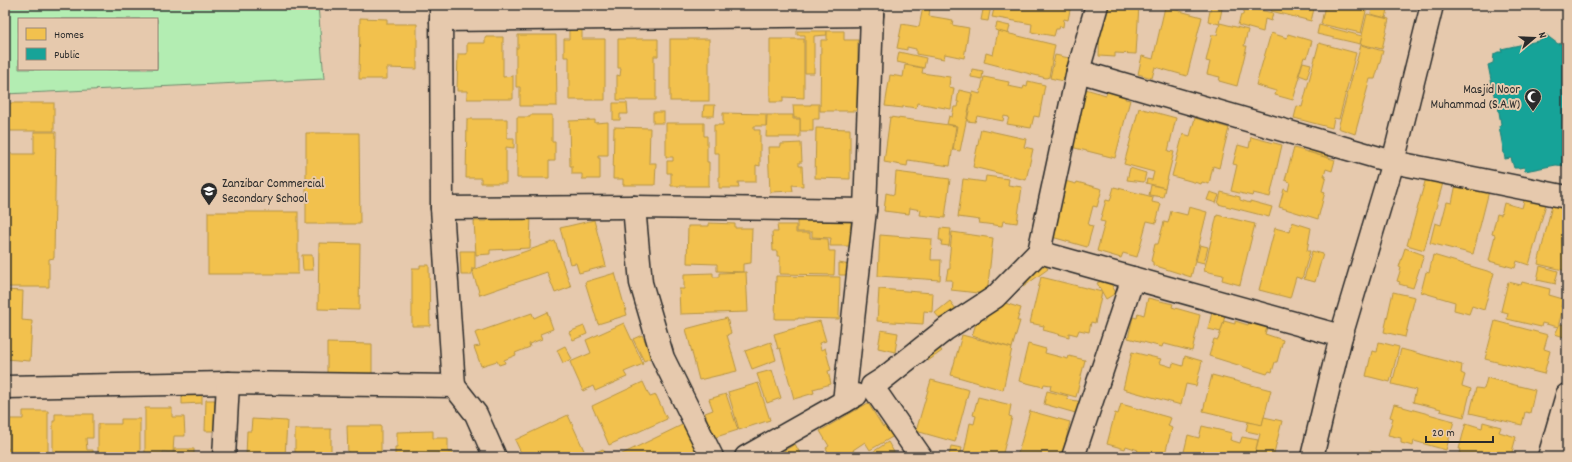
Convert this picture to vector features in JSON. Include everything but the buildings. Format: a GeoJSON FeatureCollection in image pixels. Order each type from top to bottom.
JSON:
{"type":"FeatureCollection","features":[{"type":"Feature","properties":{"kind":"street"},"geometry":{"type":"LineString","coordinates":[[746,457],[883,379],[946,329],[995,296],[1039,252],[1078,71],[1097,5]]}},
{"type":"Feature","properties":{"kind":"street"},"geometry":{"type":"LineString","coordinates":[[1312,457],[1341,336],[1393,162],[1432,5]]}},
{"type":"Feature","properties":{"kind":"street"},"geometry":{"type":"LineString","coordinates":[[495,457],[476,414],[454,386],[442,208],[441,12],[872,10],[865,210],[844,402]]}},
{"type":"Feature","properties":{"kind":"street"},"geometry":{"type":"LineString","coordinates":[[1078,71],[1393,162],[1567,197]]}},
{"type":"Feature","properties":{"kind":"street"},"geometry":{"type":"LineString","coordinates":[[442,208],[634,207],[865,210]]}},
{"type":"Feature","properties":{"kind":"street"},"geometry":{"type":"LineString","coordinates":[[634,207],[641,283],[663,358],[712,457]]}},
{"type":"Feature","properties":{"kind":"street"},"geometry":{"type":"LineString","coordinates":[[1039,252],[1341,336]]}},
{"type":"Feature","properties":{"kind":"street"},"geometry":{"type":"LineString","coordinates":[[1073,457],[1133,278]]}},
{"type":"Feature","properties":{"kind":"street"},"geometry":{"type":"LineString","coordinates":[[5,387],[228,383],[454,386]]}},
{"type":"Feature","properties":{"kind":"street"},"geometry":{"type":"LineString","coordinates":[[224,457],[228,383]]}},
{"type":"Feature","properties":{"kind":"street"},"geometry":{"type":"LineString","coordinates":[[872,386],[920,457]]}},
{"type":"Feature","properties":{"kind":"street"},"geometry":{"type":"LineString","coordinates":[[1549,457],[1566,401]]}},
{"type":"Feature","properties":{"kind":"green space"},"geometry":{"type":"Polygon","coordinates":[[[5,5],[318,5],[324,79],[5,94],[5,5]]]}},
{"type":"Feature","properties":{"kind":"place","name":"Masjid Noor Muhammad (S.A.W)"},"geometry":{"type":"Point","coordinates":[1533,112]}},
{"type":"Feature","properties":{"kind":"place","name":"Zanzibar Commercial Secondary School"},"geometry":{"type":"Point","coordinates":[209,206]}}]}
